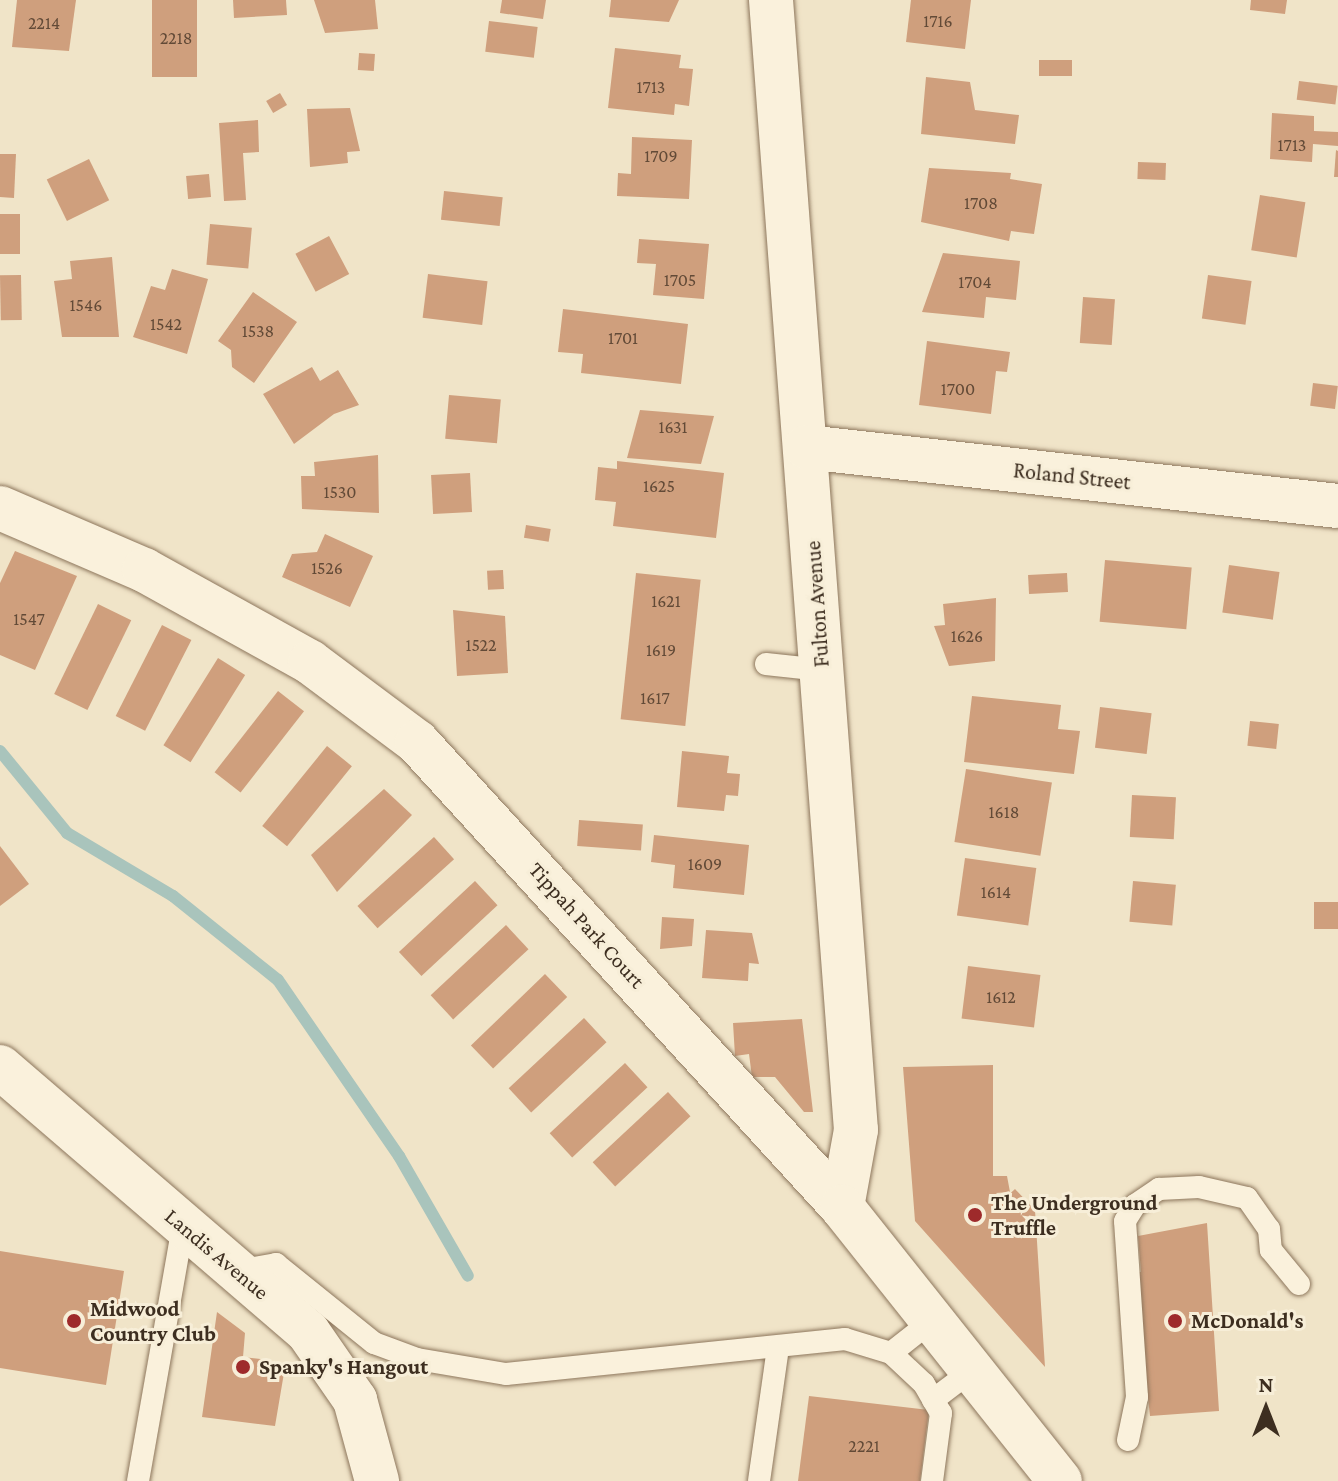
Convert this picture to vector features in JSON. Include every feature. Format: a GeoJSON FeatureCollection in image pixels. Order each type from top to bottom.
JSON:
{"type":"FeatureCollection","features":[{"type":"Feature","properties":{"kind":"street","name":"Fulton Avenue"},"geometry":{"type":"LineString","coordinates":[[771,0],[856,1130],[842,1207]]}},
{"type":"Feature","properties":{"kind":"street","name":"Roland Street"},"geometry":{"type":"LineString","coordinates":[[806,447],[1338,506]]}},
{"type":"Feature","properties":{"kind":"street","name":"Tippah Park Court"},"geometry":{"type":"LineString","coordinates":[[0,508],[144,570],[310,662],[417,742],[842,1207],[975,1368],[1060,1481]]}},
{"type":"Feature","properties":{"kind":"street","name":"Landis Avenue"},"geometry":{"type":"LineString","coordinates":[[0,1067],[237,1271],[326,1353],[365,1425],[377,1481]]}},
{"type":"Feature","properties":{"kind":"lane"},"geometry":{"type":"LineString","coordinates":[[766,664],[822,670]]}},
{"type":"Feature","properties":{"kind":"lane"},"geometry":{"type":"LineString","coordinates":[[1128,1440],[1137,1397],[1125,1221],[1135,1205],[1159,1189],[1199,1187],[1247,1198],[1269,1229],[1271,1250],[1299,1284]]}},
{"type":"Feature","properties":{"kind":"lane"},"geometry":{"type":"LineString","coordinates":[[138,1481],[183,1225]]}},
{"type":"Feature","properties":{"kind":"lane"},"geometry":{"type":"LineString","coordinates":[[237,1271],[276,1264],[374,1343],[417,1359],[506,1374],[845,1339],[891,1353],[941,1413],[932,1481]]}},
{"type":"Feature","properties":{"kind":"lane"},"geometry":{"type":"LineString","coordinates":[[891,1353],[933,1320]]}},
{"type":"Feature","properties":{"kind":"lane"},"geometry":{"type":"LineString","coordinates":[[759,1481],[778,1347]]}},
{"type":"Feature","properties":{"kind":"lane"},"geometry":{"type":"LineString","coordinates":[[933,1400],[975,1368]]}},
{"type":"Feature","properties":{"kind":"building"},"geometry":{"type":"Polygon","coordinates":[[[17,0],[76,0],[69,51],[12,47],[17,0]]]}},
{"type":"Feature","properties":{"kind":"building"},"geometry":{"type":"Polygon","coordinates":[[[152,0],[197,0],[197,77],[152,77],[152,0]]]}},
{"type":"Feature","properties":{"kind":"building"},"geometry":{"type":"Polygon","coordinates":[[[233,0],[286,0],[287,15],[234,18],[233,0]]]}},
{"type":"Feature","properties":{"kind":"building"},"geometry":{"type":"Polygon","coordinates":[[[314,0],[375,0],[378,29],[325,33],[314,0]]]}},
{"type":"Feature","properties":{"kind":"building"},"geometry":{"type":"Polygon","coordinates":[[[502,0],[546,0],[543,19],[500,13],[502,0]]]}},
{"type":"Feature","properties":{"kind":"building"},"geometry":{"type":"Polygon","coordinates":[[[611,0],[679,0],[669,22],[609,17],[611,0]]]}},
{"type":"Feature","properties":{"kind":"building"},"geometry":{"type":"Polygon","coordinates":[[[911,0],[971,0],[965,49],[906,42],[911,0]]]}},
{"type":"Feature","properties":{"kind":"building"},"geometry":{"type":"Polygon","coordinates":[[[1251,0],[1287,0],[1285,14],[1250,10],[1251,0]]]}},
{"type":"Feature","properties":{"kind":"building"},"geometry":{"type":"Polygon","coordinates":[[[489,21],[538,27],[534,58],[485,52],[489,21]]]}},
{"type":"Feature","properties":{"kind":"building"},"geometry":{"type":"Polygon","coordinates":[[[615,48],[681,55],[679,68],[693,69],[689,106],[675,104],[674,115],[608,108],[615,48]]]}},
{"type":"Feature","properties":{"kind":"building"},"geometry":{"type":"Polygon","coordinates":[[[359,53],[375,54],[374,71],[358,70],[359,53]]]}},
{"type":"Feature","properties":{"kind":"building"},"geometry":{"type":"Polygon","coordinates":[[[1039,60],[1072,60],[1072,76],[1039,76],[1039,60]]]}},
{"type":"Feature","properties":{"kind":"building"},"geometry":{"type":"Polygon","coordinates":[[[926,77],[970,82],[975,110],[1019,115],[1015,144],[921,134],[926,77]]]}},
{"type":"Feature","properties":{"kind":"building"},"geometry":{"type":"Polygon","coordinates":[[[1299,81],[1338,86],[1335,105],[1297,100],[1299,81]]]}},
{"type":"Feature","properties":{"kind":"building"},"geometry":{"type":"Polygon","coordinates":[[[280,93],[287,105],[273,113],[266,101],[280,93]]]}},
{"type":"Feature","properties":{"kind":"building"},"geometry":{"type":"Polygon","coordinates":[[[350,108],[360,151],[347,152],[348,163],[310,167],[307,109],[350,108]]]}},
{"type":"Feature","properties":{"kind":"building"},"geometry":{"type":"Polygon","coordinates":[[[1272,113],[1314,116],[1314,131],[1338,132],[1338,146],[1313,144],[1312,162],[1270,159],[1272,113]]]}},
{"type":"Feature","properties":{"kind":"building"},"geometry":{"type":"Polygon","coordinates":[[[258,120],[259,152],[243,153],[246,200],[224,201],[219,123],[258,120]]]}},
{"type":"Feature","properties":{"kind":"building"},"geometry":{"type":"Polygon","coordinates":[[[632,137],[692,140],[689,199],[617,196],[618,173],[631,174],[632,137]]]}},
{"type":"Feature","properties":{"kind":"building"},"geometry":{"type":"Polygon","coordinates":[[[1336,150],[1338,177],[1334,177],[1336,150]]]}},
{"type":"Feature","properties":{"kind":"building"},"geometry":{"type":"Polygon","coordinates":[[[0,154],[16,154],[14,198],[0,197],[0,154]]]}},
{"type":"Feature","properties":{"kind":"building"},"geometry":{"type":"Polygon","coordinates":[[[89,159],[109,200],[67,221],[47,180],[89,159]]]}},
{"type":"Feature","properties":{"kind":"building"},"geometry":{"type":"Polygon","coordinates":[[[1138,162],[1166,163],[1165,180],[1137,179],[1138,162]]]}},
{"type":"Feature","properties":{"kind":"building"},"geometry":{"type":"Polygon","coordinates":[[[929,168],[1011,173],[1010,179],[1042,184],[1034,234],[1011,231],[1009,241],[921,222],[929,168]]]}},
{"type":"Feature","properties":{"kind":"building"},"geometry":{"type":"Polygon","coordinates":[[[209,174],[211,197],[188,199],[186,176],[209,174]]]}},
{"type":"Feature","properties":{"kind":"building"},"geometry":{"type":"Polygon","coordinates":[[[444,191],[503,197],[500,226],[441,220],[444,191]]]}},
{"type":"Feature","properties":{"kind":"building"},"geometry":{"type":"Polygon","coordinates":[[[1260,195],[1305,202],[1297,258],[1251,250],[1260,195]]]}},
{"type":"Feature","properties":{"kind":"building"},"geometry":{"type":"Polygon","coordinates":[[[0,214],[20,214],[20,254],[0,254],[0,214]]]}},
{"type":"Feature","properties":{"kind":"building"},"geometry":{"type":"Polygon","coordinates":[[[210,224],[252,228],[248,269],[206,265],[210,224]]]}},
{"type":"Feature","properties":{"kind":"building"},"geometry":{"type":"Polygon","coordinates":[[[329,236],[349,274],[316,292],[295,254],[329,236]]]}},
{"type":"Feature","properties":{"kind":"building"},"geometry":{"type":"Polygon","coordinates":[[[639,239],[709,244],[704,299],[653,295],[656,264],[637,263],[639,239]]]}},
{"type":"Feature","properties":{"kind":"building"},"geometry":{"type":"Polygon","coordinates":[[[943,253],[1020,261],[1016,300],[986,297],[984,318],[922,312],[943,253]]]}},
{"type":"Feature","properties":{"kind":"building"},"geometry":{"type":"Polygon","coordinates":[[[112,257],[119,337],[62,337],[54,281],[72,279],[70,261],[112,257]]]}},
{"type":"Feature","properties":{"kind":"building"},"geometry":{"type":"Polygon","coordinates":[[[172,269],[208,279],[187,354],[133,337],[151,286],[165,290],[172,269]]]}},
{"type":"Feature","properties":{"kind":"building"},"geometry":{"type":"Polygon","coordinates":[[[428,274],[488,281],[482,325],[423,318],[428,274]]]}},
{"type":"Feature","properties":{"kind":"building"},"geometry":{"type":"Polygon","coordinates":[[[0,275],[21,275],[22,320],[1,320],[0,275]]]}},
{"type":"Feature","properties":{"kind":"building"},"geometry":{"type":"Polygon","coordinates":[[[1208,275],[1252,281],[1245,325],[1202,319],[1208,275]]]}},
{"type":"Feature","properties":{"kind":"building"},"geometry":{"type":"Polygon","coordinates":[[[253,292],[297,322],[254,383],[232,367],[231,350],[218,341],[253,292]]]}},
{"type":"Feature","properties":{"kind":"building"},"geometry":{"type":"Polygon","coordinates":[[[1083,297],[1115,299],[1112,345],[1080,343],[1083,297]]]}},
{"type":"Feature","properties":{"kind":"building"},"geometry":{"type":"Polygon","coordinates":[[[563,309],[688,324],[681,384],[581,373],[583,354],[558,352],[563,309]]]}},
{"type":"Feature","properties":{"kind":"building"},"geometry":{"type":"Polygon","coordinates":[[[927,341],[1010,352],[1007,372],[996,371],[991,414],[919,405],[927,341]]]}},
{"type":"Feature","properties":{"kind":"building"},"geometry":{"type":"Polygon","coordinates":[[[312,367],[320,381],[338,370],[359,405],[334,414],[294,444],[263,394],[312,367]]]}},
{"type":"Feature","properties":{"kind":"building"},"geometry":{"type":"Polygon","coordinates":[[[1313,383],[1338,386],[1335,409],[1310,406],[1313,383]]]}},
{"type":"Feature","properties":{"kind":"building"},"geometry":{"type":"Polygon","coordinates":[[[449,395],[501,400],[497,443],[445,439],[449,395]]]}},
{"type":"Feature","properties":{"kind":"building"},"geometry":{"type":"Polygon","coordinates":[[[640,410],[714,416],[701,464],[627,458],[640,410]]]}},
{"type":"Feature","properties":{"kind":"building"},"geometry":{"type":"Polygon","coordinates":[[[378,455],[379,513],[302,509],[301,476],[315,476],[314,462],[378,455]]]}},
{"type":"Feature","properties":{"kind":"building"},"geometry":{"type":"Polygon","coordinates":[[[617,461],[724,473],[716,538],[613,526],[616,502],[595,500],[598,467],[617,469],[617,461]]]}},
{"type":"Feature","properties":{"kind":"building"},"geometry":{"type":"Polygon","coordinates":[[[470,473],[472,512],[433,514],[431,475],[470,473]]]}},
{"type":"Feature","properties":{"kind":"building"},"geometry":{"type":"Polygon","coordinates":[[[526,525],[551,529],[549,542],[524,538],[526,525]]]}},
{"type":"Feature","properties":{"kind":"building"},"geometry":{"type":"Polygon","coordinates":[[[325,534],[373,556],[350,607],[282,577],[292,554],[317,552],[325,534]]]}},
{"type":"Feature","properties":{"kind":"building"},"geometry":{"type":"Polygon","coordinates":[[[15,551],[77,576],[35,670],[0,655],[0,583],[15,551]]]}},
{"type":"Feature","properties":{"kind":"building"},"geometry":{"type":"Polygon","coordinates":[[[1105,560],[1192,568],[1186,629],[1100,622],[1105,560]]]}},
{"type":"Feature","properties":{"kind":"building"},"geometry":{"type":"Polygon","coordinates":[[[1229,565],[1280,572],[1273,620],[1222,613],[1229,565]]]}},
{"type":"Feature","properties":{"kind":"building"},"geometry":{"type":"Polygon","coordinates":[[[503,570],[504,589],[488,590],[487,571],[503,570]]]}},
{"type":"Feature","properties":{"kind":"building"},"geometry":{"type":"Polygon","coordinates":[[[636,573],[701,580],[685,726],[621,719],[636,573]]]}},
{"type":"Feature","properties":{"kind":"building"},"geometry":{"type":"Polygon","coordinates":[[[1067,573],[1068,592],[1029,594],[1028,575],[1067,573]]]}},
{"type":"Feature","properties":{"kind":"building"},"geometry":{"type":"Polygon","coordinates":[[[996,598],[995,661],[949,666],[934,626],[945,625],[943,604],[996,598]]]}},
{"type":"Feature","properties":{"kind":"building"},"geometry":{"type":"Polygon","coordinates":[[[98,604],[131,620],[87,710],[54,694],[98,604]]]}},
{"type":"Feature","properties":{"kind":"building"},"geometry":{"type":"Polygon","coordinates":[[[453,610],[505,616],[508,673],[457,676],[453,610]]]}},
{"type":"Feature","properties":{"kind":"building"},"geometry":{"type":"Polygon","coordinates":[[[162,625],[191,640],[145,731],[116,716],[162,625]]]}},
{"type":"Feature","properties":{"kind":"building"},"geometry":{"type":"Polygon","coordinates":[[[218,658],[245,675],[191,762],[163,745],[218,658]]]}},
{"type":"Feature","properties":{"kind":"building"},"geometry":{"type":"Polygon","coordinates":[[[278,691],[304,711],[241,792],[215,772],[278,691]]]}},
{"type":"Feature","properties":{"kind":"building"},"geometry":{"type":"Polygon","coordinates":[[[972,696],[1061,705],[1058,729],[1080,731],[1074,774],[964,762],[972,696]]]}},
{"type":"Feature","properties":{"kind":"building"},"geometry":{"type":"Polygon","coordinates":[[[1100,707],[1152,713],[1147,754],[1095,748],[1100,707]]]}},
{"type":"Feature","properties":{"kind":"building"},"geometry":{"type":"Polygon","coordinates":[[[1250,721],[1279,724],[1276,749],[1247,746],[1250,721]]]}},
{"type":"Feature","properties":{"kind":"building"},"geometry":{"type":"Polygon","coordinates":[[[327,746],[352,766],[287,846],[262,826],[327,746]]]}},
{"type":"Feature","properties":{"kind":"building"},"geometry":{"type":"Polygon","coordinates":[[[682,751],[729,756],[727,773],[740,774],[738,796],[726,795],[724,811],[677,807],[682,751]]]}},
{"type":"Feature","properties":{"kind":"building"},"geometry":{"type":"Polygon","coordinates":[[[966,769],[1052,783],[1040,856],[954,842],[966,769]]]}},
{"type":"Feature","properties":{"kind":"building"},"geometry":{"type":"Polygon","coordinates":[[[384,789],[412,815],[337,892],[311,855],[384,789]]]}},
{"type":"Feature","properties":{"kind":"building"},"geometry":{"type":"Polygon","coordinates":[[[1132,795],[1176,797],[1174,839],[1130,837],[1132,795]]]}},
{"type":"Feature","properties":{"kind":"building"},"geometry":{"type":"Polygon","coordinates":[[[579,820],[643,824],[641,850],[577,846],[579,820]]]}},
{"type":"Feature","properties":{"kind":"building"},"geometry":{"type":"Polygon","coordinates":[[[654,835],[749,845],[744,895],[673,888],[675,865],[651,862],[654,835]]]}},
{"type":"Feature","properties":{"kind":"building"},"geometry":{"type":"Polygon","coordinates":[[[434,837],[454,859],[378,928],[357,906],[434,837]]]}},
{"type":"Feature","properties":{"kind":"building"},"geometry":{"type":"Polygon","coordinates":[[[0,846],[29,884],[0,906],[0,846]]]}},
{"type":"Feature","properties":{"kind":"building"},"geometry":{"type":"Polygon","coordinates":[[[965,858],[1036,868],[1028,925],[957,915],[965,858]]]}},
{"type":"Feature","properties":{"kind":"building"},"geometry":{"type":"Polygon","coordinates":[[[475,881],[498,905],[421,976],[399,952],[475,881]]]}},
{"type":"Feature","properties":{"kind":"building"},"geometry":{"type":"Polygon","coordinates":[[[1133,881],[1176,885],[1172,926],[1129,922],[1133,881]]]}},
{"type":"Feature","properties":{"kind":"building"},"geometry":{"type":"Polygon","coordinates":[[[1314,902],[1338,902],[1338,929],[1314,929],[1314,902]]]}},
{"type":"Feature","properties":{"kind":"building"},"geometry":{"type":"Polygon","coordinates":[[[662,917],[694,919],[692,946],[660,949],[662,917]]]}},
{"type":"Feature","properties":{"kind":"building"},"geometry":{"type":"Polygon","coordinates":[[[506,925],[529,949],[453,1019],[431,995],[506,925]]]}},
{"type":"Feature","properties":{"kind":"building"},"geometry":{"type":"Polygon","coordinates":[[[706,930],[752,933],[759,964],[749,963],[748,981],[702,978],[706,930]]]}},
{"type":"Feature","properties":{"kind":"building"},"geometry":{"type":"Polygon","coordinates":[[[968,966],[1040,975],[1034,1028],[962,1019],[968,966]]]}},
{"type":"Feature","properties":{"kind":"building"},"geometry":{"type":"Polygon","coordinates":[[[545,974],[567,997],[493,1069],[471,1046],[545,974]]]}},
{"type":"Feature","properties":{"kind":"building"},"geometry":{"type":"Polygon","coordinates":[[[584,1018],[607,1042],[531,1112],[509,1088],[584,1018]]]}},
{"type":"Feature","properties":{"kind":"building"},"geometry":{"type":"Polygon","coordinates":[[[802,1019],[813,1112],[804,1112],[775,1077],[752,1077],[749,1054],[735,1056],[733,1023],[802,1019]]]}},
{"type":"Feature","properties":{"kind":"building"},"geometry":{"type":"Polygon","coordinates":[[[625,1063],[648,1087],[572,1157],[550,1133],[625,1063]]]}},
{"type":"Feature","properties":{"kind":"building","name":"The Underground Truffle"},"geometry":{"type":"Polygon","coordinates":[[[993,1065],[993,1176],[1007,1176],[1010,1192],[996,1193],[1003,1200],[1015,1189],[1035,1210],[1045,1367],[915,1221],[903,1067],[993,1065]]]}},
{"type":"Feature","properties":{"kind":"building"},"geometry":{"type":"Polygon","coordinates":[[[668,1092],[691,1116],[615,1186],[593,1162],[668,1092]]]}},
{"type":"Feature","properties":{"kind":"building","name":"McDonald's"},"geometry":{"type":"Polygon","coordinates":[[[1207,1223],[1219,1411],[1150,1416],[1134,1272],[1141,1272],[1138,1236],[1207,1223]]]}},
{"type":"Feature","properties":{"kind":"building","name":"Midwood Country Club"},"geometry":{"type":"Polygon","coordinates":[[[0,1251],[124,1271],[106,1385],[0,1368],[0,1251]]]}},
{"type":"Feature","properties":{"kind":"building","name":"Spanky's Hangout"},"geometry":{"type":"Polygon","coordinates":[[[217,1312],[245,1333],[243,1357],[269,1360],[284,1373],[275,1426],[202,1417],[217,1312]]]}},
{"type":"Feature","properties":{"kind":"building"},"geometry":{"type":"Polygon","coordinates":[[[809,1396],[929,1410],[920,1481],[798,1481],[809,1396]]]}},
{"type":"Feature","properties":{"kind":"waterway"},"geometry":{"type":"LineString","coordinates":[[0,751],[67,833],[173,896],[278,980],[399,1156],[468,1276]]}},
{"type":"Feature","properties":{"kind":"place","name":"The Underground Truffle"},"geometry":{"type":"Point","coordinates":[975,1215]}},
{"type":"Feature","properties":{"kind":"place","name":"Midwood Country Club"},"geometry":{"type":"Point","coordinates":[74,1321]}},
{"type":"Feature","properties":{"kind":"place","name":"McDonald's"},"geometry":{"type":"Point","coordinates":[1175,1321]}},
{"type":"Feature","properties":{"kind":"place","name":"Spanky's Hangout"},"geometry":{"type":"Point","coordinates":[243,1367]}}]}
